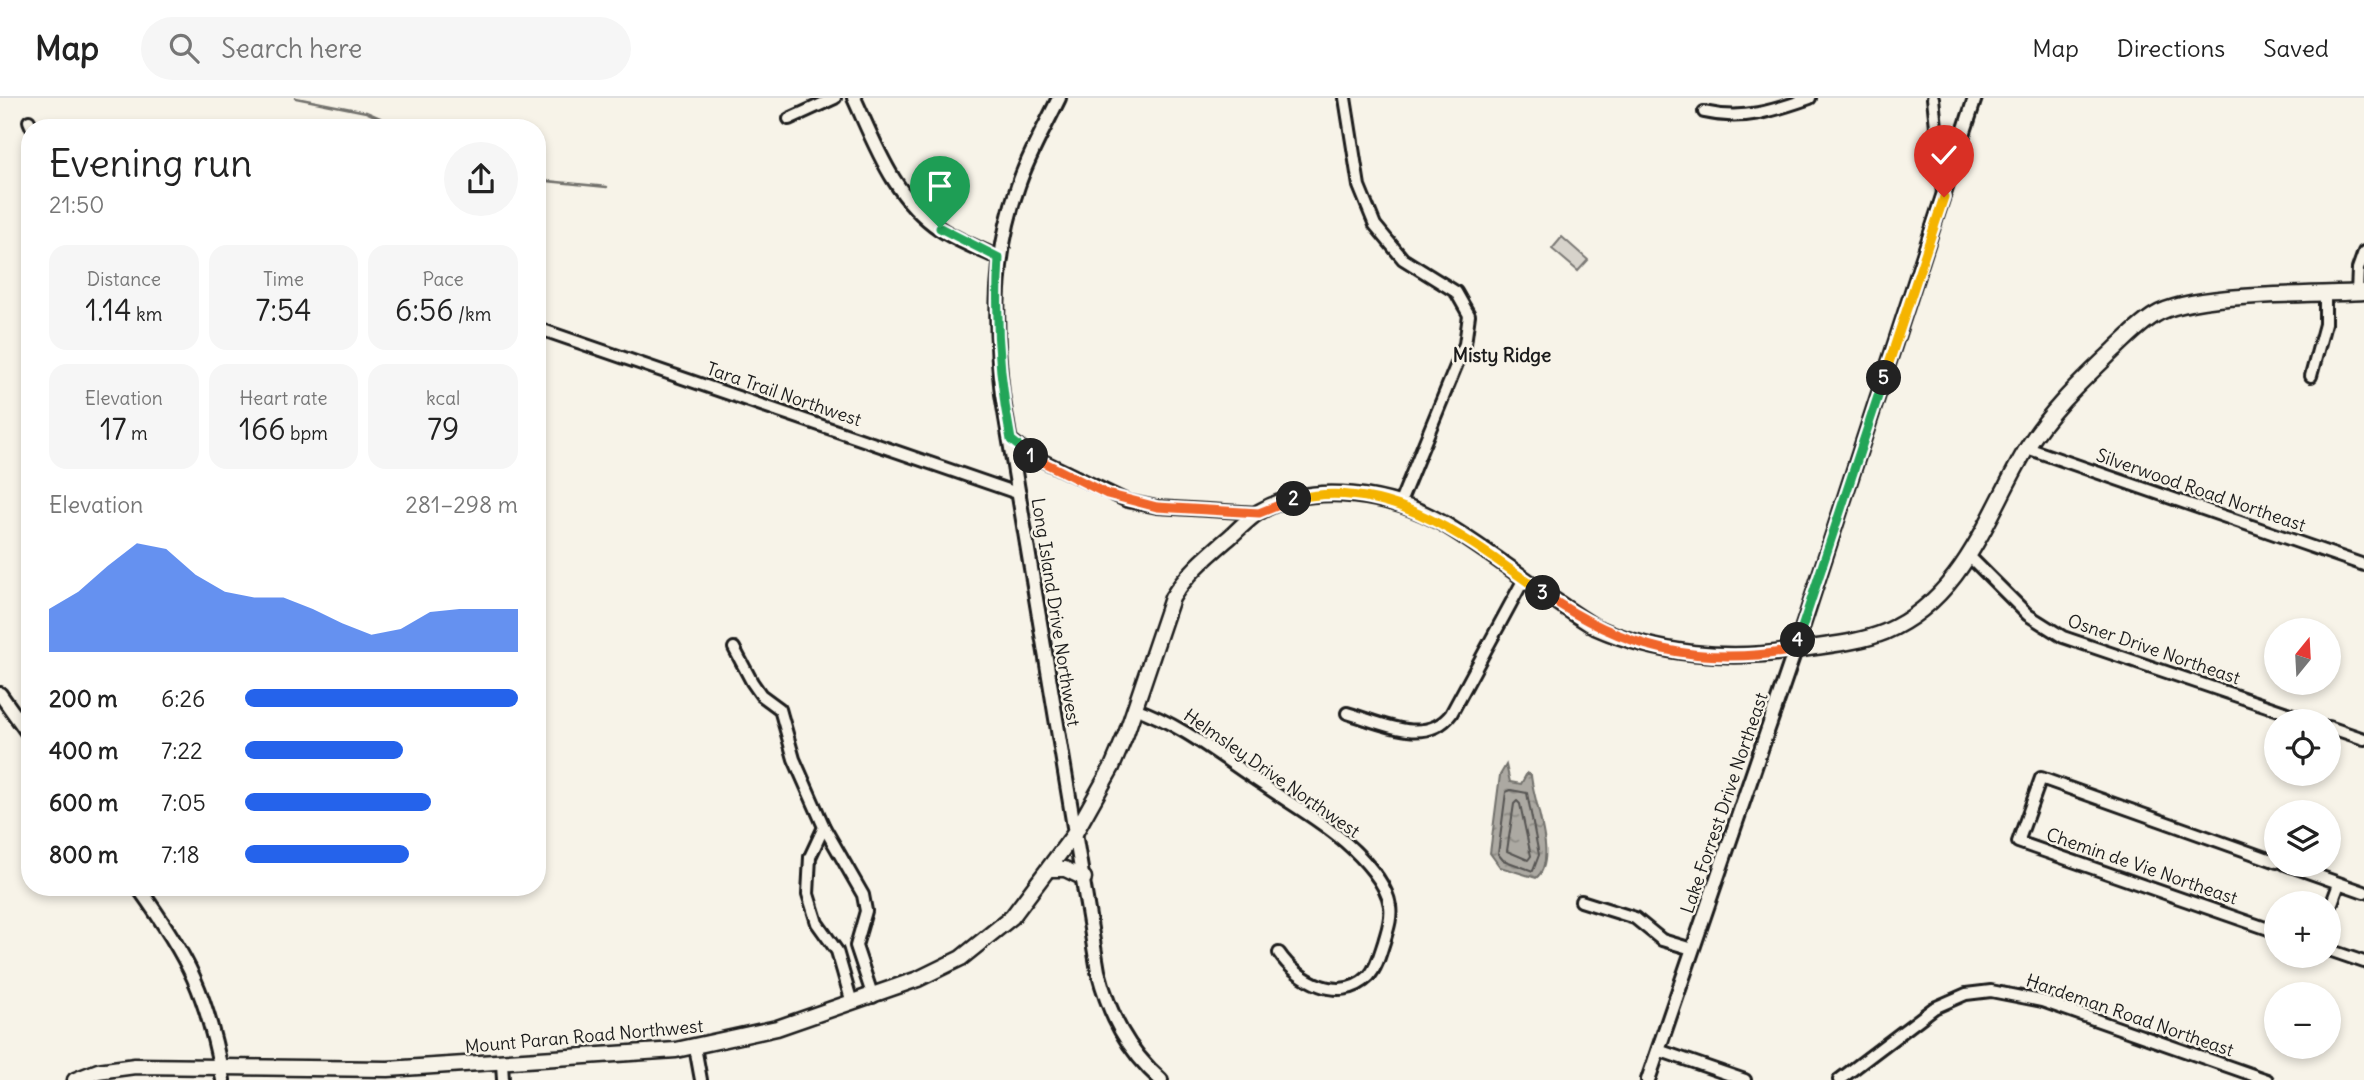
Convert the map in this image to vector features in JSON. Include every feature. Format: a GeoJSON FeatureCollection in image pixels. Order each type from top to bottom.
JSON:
{"type":"FeatureCollection","features":[{"type":"Feature","properties":{"kind":"main road","name":"Mount Paran Road Northwest"},"geometry":{"type":"LineString","coordinates":[[75,1080],[116,1068],[221,1073],[388,1069],[695,1048],[777,1028],[873,997],[961,958],[1013,918],[1075,833],[1112,767],[1135,708],[1164,613],[1182,582],[1259,513],[1289,500],[1321,494],[1399,505],[1443,523],[1595,627],[1640,644],[1699,654],[1756,656],[1869,637],[1898,626],[1938,596],[1969,556],[2027,448],[2066,396],[2142,324],[2158,313],[2193,302],[2360,292]]}},
{"type":"Feature","properties":{"kind":"main road"},"geometry":{"type":"LineString","coordinates":[[1050,869],[1065,869],[1084,878]]}},
{"type":"Feature","properties":{"kind":"street"},"geometry":{"type":"LineString","coordinates":[[789,119],[835,98]]}},
{"type":"Feature","properties":{"kind":"street"},"geometry":{"type":"LineString","coordinates":[[854,98],[887,169],[903,194],[940,228],[999,258]]}},
{"type":"Feature","properties":{"kind":"street","name":"Long Island Drive Northwest"},"geometry":{"type":"LineString","coordinates":[[1059,98],[1018,183],[999,258],[997,349],[1075,833],[1105,997],[1125,1039],[1161,1080]]}},
{"type":"Feature","properties":{"kind":"street"},"geometry":{"type":"LineString","coordinates":[[1345,98],[1359,186],[1375,225],[1403,259],[1456,292],[1469,315],[1465,344],[1399,505]]}},
{"type":"Feature","properties":{"kind":"street"},"geometry":{"type":"LineString","coordinates":[[1704,112],[1737,117],[1755,115],[1810,98]]}},
{"type":"Feature","properties":{"kind":"street"},"geometry":{"type":"LineString","coordinates":[[1933,98],[1944,197]]}},
{"type":"Feature","properties":{"kind":"street","name":"Lake Forrest Drive Northeast"},"geometry":{"type":"LineString","coordinates":[[1648,1080],[1795,650],[1976,98]]}},
{"type":"Feature","properties":{"kind":"street"},"geometry":{"type":"LineString","coordinates":[[2360,292],[2358,269],[2364,252]]}},
{"type":"Feature","properties":{"kind":"street"},"geometry":{"type":"LineString","coordinates":[[2311,376],[2325,324],[2325,294]]}},
{"type":"Feature","properties":{"kind":"street","name":"Tara Trail Northwest"},"geometry":{"type":"LineString","coordinates":[[546,331],[1020,494]]}},
{"type":"Feature","properties":{"kind":"street"},"geometry":{"type":"LineString","coordinates":[[1011,440],[1031,455],[1127,501],[1157,507],[1259,513]]}},
{"type":"Feature","properties":{"kind":"street","name":"Silverwood Road Northeast"},"geometry":{"type":"LineString","coordinates":[[2027,448],[2364,565]]}},
{"type":"Feature","properties":{"kind":"street","name":"Osner Drive Northeast"},"geometry":{"type":"LineString","coordinates":[[1969,556],[2028,615],[2063,637],[2276,709]]}},
{"type":"Feature","properties":{"kind":"street"},"geometry":{"type":"LineString","coordinates":[[1347,713],[1413,731],[1427,731],[1440,725],[1451,714],[1524,579]]}},
{"type":"Feature","properties":{"kind":"street"},"geometry":{"type":"LineString","coordinates":[[734,648],[761,695],[780,709],[794,759],[824,827],[863,895],[866,911],[856,946],[873,997]]}},
{"type":"Feature","properties":{"kind":"street"},"geometry":{"type":"LineString","coordinates":[[0,694],[21,723]]}},
{"type":"Feature","properties":{"kind":"street","name":"Helmsley Drive Northwest"},"geometry":{"type":"LineString","coordinates":[[1135,708],[1174,726],[1332,831],[1357,853],[1384,889],[1390,906],[1389,924],[1376,966],[1360,983],[1340,989],[1313,983],[1294,972],[1279,953]]}},
{"type":"Feature","properties":{"kind":"street"},"geometry":{"type":"LineString","coordinates":[[2341,731],[2364,738]]}},
{"type":"Feature","properties":{"kind":"street","name":"Chemin de Vie Northeast"},"geometry":{"type":"LineString","coordinates":[[2264,857],[2041,778],[2018,842],[2264,927]]}},
{"type":"Feature","properties":{"kind":"street"},"geometry":{"type":"LineString","coordinates":[[824,827],[810,857],[808,894],[817,923],[837,951],[852,1003]]}},
{"type":"Feature","properties":{"kind":"street"},"geometry":{"type":"LineString","coordinates":[[2320,877],[2364,892]]}},
{"type":"Feature","properties":{"kind":"street"},"geometry":{"type":"LineString","coordinates":[[2336,891],[2339,884]]}},
{"type":"Feature","properties":{"kind":"street"},"geometry":{"type":"LineString","coordinates":[[144,896],[176,940],[193,972],[207,1007],[221,1073]]}},
{"type":"Feature","properties":{"kind":"street"},"geometry":{"type":"LineString","coordinates":[[1581,901],[1635,918],[1662,940],[1692,949]]}},
{"type":"Feature","properties":{"kind":"street"},"geometry":{"type":"LineString","coordinates":[[837,951],[856,946]]}},
{"type":"Feature","properties":{"kind":"street"},"geometry":{"type":"LineString","coordinates":[[2341,954],[2364,962]]}},
{"type":"Feature","properties":{"kind":"street","name":"Hardeman Road Northeast"},"geometry":{"type":"LineString","coordinates":[[1839,1080],[1934,1008],[1966,994],[1991,991],[2042,1001],[2267,1080]]}},
{"type":"Feature","properties":{"kind":"street"},"geometry":{"type":"LineString","coordinates":[[695,1048],[701,1080]]}},
{"type":"Feature","properties":{"kind":"street"},"geometry":{"type":"LineString","coordinates":[[1658,1050],[1745,1080]]}},
{"type":"Feature","properties":{"kind":"street"},"geometry":{"type":"LineString","coordinates":[[502,1062],[503,1080]]}},
{"type":"Feature","properties":{"kind":"shaded area"},"geometry":{"type":"Polygon","coordinates":[[[1562,237],[1588,260],[1578,271],[1552,249],[1562,237]]]}},
{"type":"Feature","properties":{"kind":"water"},"geometry":{"type":"Polygon","coordinates":[[[1506,765],[1510,782],[1521,784],[1527,773],[1531,775],[1545,845],[1542,870],[1536,878],[1500,867],[1490,853],[1500,775],[1506,765]]]}},
{"type":"Feature","properties":{"kind":"waterway"},"geometry":{"type":"LineString","coordinates":[[296,98],[366,112],[382,119]]}},
{"type":"Feature","properties":{"kind":"waterway"},"geometry":{"type":"LineString","coordinates":[[546,181],[607,187]]}},
{"type":"Feature","properties":{"kind":"district","name":"Misty Ridge"},"geometry":{"type":"Point","coordinates":[1502,355]}},
{"type":"Feature","properties":{"kind":"route"},"geometry":{"type":"LineString","coordinates":[[940,228],[999,258],[996,306],[1002,394],[1011,440],[1031,455],[1107,494],[1157,507],[1259,513],[1281,502],[1321,494],[1399,505],[1443,523],[1559,604],[1595,627],[1617,637],[1681,652],[1756,656],[1795,650],[1944,197]]}}]}
